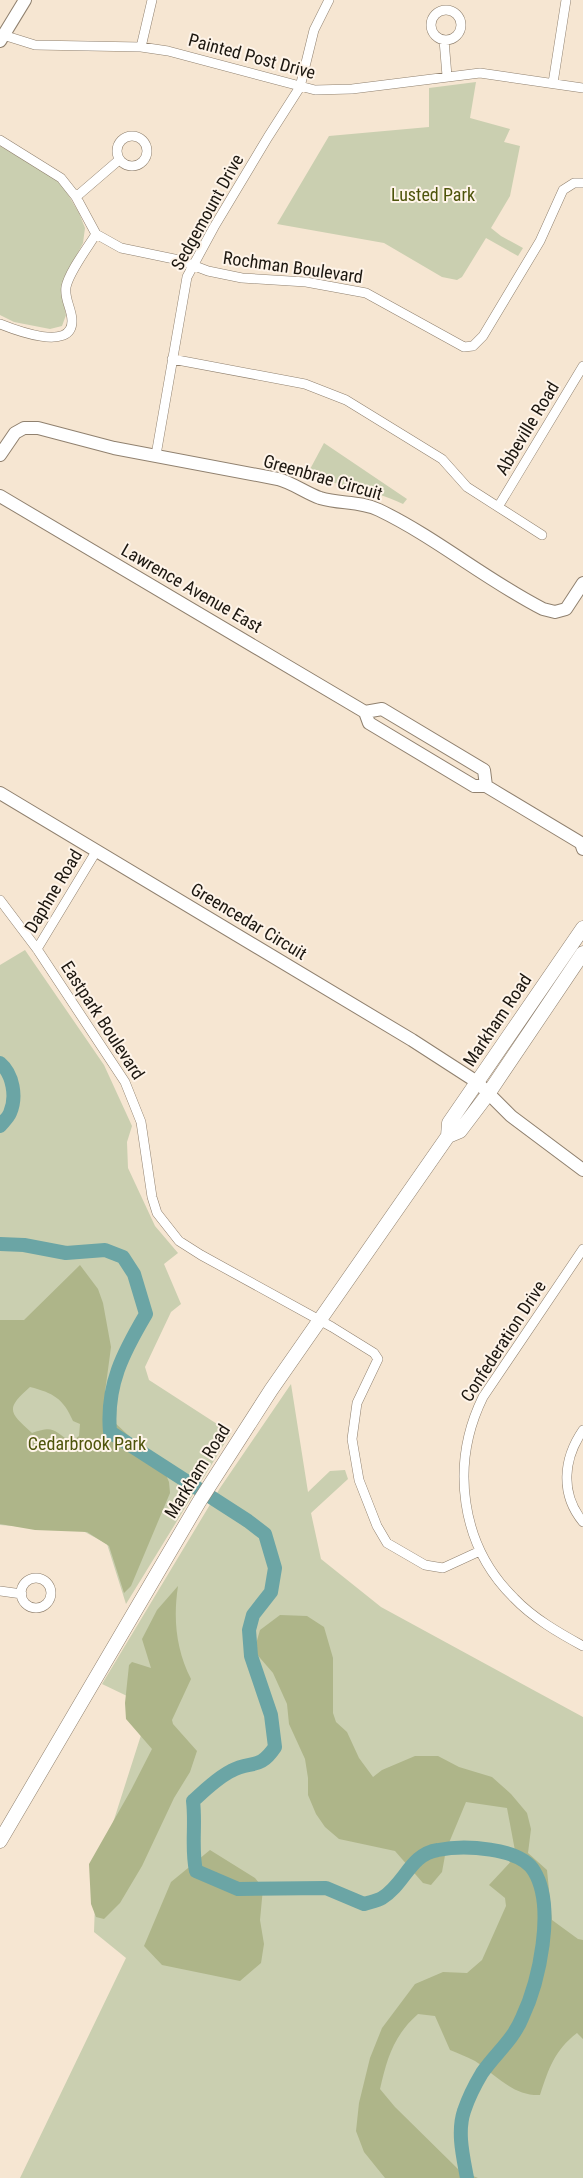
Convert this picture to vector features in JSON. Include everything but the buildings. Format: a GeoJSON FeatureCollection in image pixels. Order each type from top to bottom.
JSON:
{"type":"FeatureCollection","features":[{"type":"Feature","properties":{"kind":"main road","name":"Markham Road"},"geometry":{"type":"LineString","coordinates":[[0,1841],[199,1502],[271,1390],[448,1136],[449,1123],[583,928]]}},
{"type":"Feature","properties":{"kind":"main road","name":"Markham Road"},"geometry":{"type":"LineString","coordinates":[[448,1136],[460,1131],[488,1094],[583,953]]}},
{"type":"Feature","properties":{"kind":"street"},"geometry":{"type":"LineString","coordinates":[[2,38],[25,0]]}},
{"type":"Feature","properties":{"kind":"street"},"geometry":{"type":"LineString","coordinates":[[141,47],[152,0]]}},
{"type":"Feature","properties":{"kind":"street","name":"Sedgemount Drive"},"geometry":{"type":"LineString","coordinates":[[156,455],[187,277],[214,227],[300,87],[314,30],[330,0]]}},
{"type":"Feature","properties":{"kind":"street"},"geometry":{"type":"LineString","coordinates":[[553,83],[566,0]]}},
{"type":"Feature","properties":{"kind":"street","name":"Painted Post Drive"},"geometry":{"type":"LineString","coordinates":[[2,38],[48,46],[141,47],[184,54],[315,90],[336,90],[447,76],[480,74],[583,88]]}},
{"type":"Feature","properties":{"kind":"street"},"geometry":{"type":"LineString","coordinates":[[444,40],[447,76]]}},
{"type":"Feature","properties":{"kind":"street"},"geometry":{"type":"LineString","coordinates":[[0,140],[56,174],[76,197],[96,234],[66,286],[66,297],[72,321],[72,326],[66,335],[58,338],[51,337],[27,333],[0,324]]}},
{"type":"Feature","properties":{"kind":"street"},"geometry":{"type":"LineString","coordinates":[[76,197],[119,160]]}},
{"type":"Feature","properties":{"kind":"street","name":"Rochman Boulevard"},"geometry":{"type":"LineString","coordinates":[[96,234],[122,248],[179,260],[194,266],[242,278],[306,282],[366,293],[458,346],[470,347],[483,336],[540,241],[563,190],[574,183],[583,183]]}},
{"type":"Feature","properties":{"kind":"street"},"geometry":{"type":"LineString","coordinates":[[172,359],[305,384],[346,400],[442,459],[466,487],[542,535]]}},
{"type":"Feature","properties":{"kind":"street","name":"Abbeville Road"},"geometry":{"type":"LineString","coordinates":[[498,507],[583,366]]}},
{"type":"Feature","properties":{"kind":"street","name":"Greenbrae Circuit"},"geometry":{"type":"LineString","coordinates":[[0,454],[15,433],[24,428],[32,427],[114,448],[278,479],[298,486],[320,498],[372,507],[407,524],[470,565],[549,612],[566,609],[583,583]]}},
{"type":"Feature","properties":{"kind":"street","name":"Lawrence Avenue East"},"geometry":{"type":"LineString","coordinates":[[0,496],[365,712],[382,709],[419,730],[484,770],[486,786]]}},
{"type":"Feature","properties":{"kind":"street","name":"Lawrence Avenue East"},"geometry":{"type":"LineString","coordinates":[[365,712],[368,723],[474,786],[486,786],[582,845]]}},
{"type":"Feature","properties":{"kind":"street","name":"Greencedar Circuit"},"geometry":{"type":"LineString","coordinates":[[0,792],[360,1008],[476,1082],[511,1116],[583,1170]]}},
{"type":"Feature","properties":{"kind":"street","name":"Daphne Road"},"geometry":{"type":"LineString","coordinates":[[37,949],[97,850]]}},
{"type":"Feature","properties":{"kind":"street","name":"Eastpark Boulevard"},"geometry":{"type":"LineString","coordinates":[[0,900],[37,949],[125,1082],[141,1122],[152,1198],[157,1213],[179,1241],[188,1248],[320,1320],[374,1353],[378,1359],[357,1403],[352,1439],[359,1480],[382,1536],[392,1547],[424,1565],[443,1568],[480,1551]]}},
{"type":"Feature","properties":{"kind":"street","name":"Confederation Drive"},"geometry":{"type":"LineString","coordinates":[[583,1249],[491,1384],[472,1422],[463,1466],[464,1489],[471,1528],[480,1551],[493,1573],[514,1598],[538,1619],[583,1646]]}},
{"type":"Feature","properties":{"kind":"street"},"geometry":{"type":"LineString","coordinates":[[583,1430],[571,1451],[566,1478],[570,1500],[583,1522]]}},
{"type":"Feature","properties":{"kind":"street"},"geometry":{"type":"LineString","coordinates":[[0,1592],[22,1594]]}},
{"type":"Feature","properties":{"kind":"green space","name":"Lusted Park"},"geometry":{"type":"Polygon","coordinates":[[[476,82],[470,118],[510,129],[504,142],[520,146],[510,196],[491,228],[523,248],[518,256],[486,238],[462,277],[457,280],[442,277],[384,243],[277,224],[329,136],[429,127],[429,88],[476,82]]]}},
{"type":"Feature","properties":{"kind":"green space"},"geometry":{"type":"Polygon","coordinates":[[[0,146],[51,176],[63,186],[79,213],[85,228],[83,243],[65,277],[62,295],[66,315],[62,326],[50,329],[14,322],[0,315],[0,146]]]}},
{"type":"Feature","properties":{"kind":"green space"},"geometry":{"type":"Polygon","coordinates":[[[324,443],[407,499],[403,504],[308,473],[324,443]]]}},
{"type":"Feature","properties":{"kind":"green space","name":"Cedarbrook Park"},"geometry":{"type":"Polygon","coordinates":[[[25,950],[104,1065],[132,1126],[127,1142],[128,1168],[155,1226],[178,1253],[164,1264],[181,1304],[171,1312],[145,1367],[149,1380],[231,1433],[126,1604],[107,1544],[83,1531],[0,1525],[0,965],[25,950]]]}},
{"type":"Feature","properties":{"kind":"green space"},"geometry":{"type":"Polygon","coordinates":[[[80,1265],[98,1289],[103,1303],[111,1347],[105,1392],[112,1420],[163,1468],[169,1482],[170,1493],[131,1586],[124,1593],[109,1546],[87,1532],[35,1530],[0,1524],[0,1320],[24,1320],[80,1265]],[[30,1387],[17,1401],[13,1410],[18,1420],[32,1433],[50,1429],[71,1442],[79,1436],[80,1424],[73,1421],[61,1402],[51,1394],[30,1387]]]}},
{"type":"Feature","properties":{"kind":"green space"},"geometry":{"type":"Polygon","coordinates":[[[291,1384],[308,1492],[330,1471],[345,1470],[348,1479],[311,1513],[321,1559],[381,1607],[583,1717],[583,2178],[20,2178],[126,1958],[94,1932],[96,1876],[150,1707],[102,1684],[220,1488],[291,1384]]]}},
{"type":"Feature","properties":{"kind":"green space"},"geometry":{"type":"Polygon","coordinates":[[[178,1586],[177,1634],[182,1656],[191,1679],[172,1720],[173,1724],[197,1751],[190,1772],[174,1798],[142,1866],[120,1903],[104,1919],[96,1917],[91,1904],[89,1864],[152,1749],[126,1719],[125,1703],[129,1665],[132,1662],[151,1668],[142,1639],[157,1610],[178,1586]]]}},
{"type":"Feature","properties":{"kind":"green space"},"geometry":{"type":"Polygon","coordinates":[[[280,1615],[307,1616],[324,1627],[333,1658],[333,1713],[336,1722],[347,1732],[359,1758],[373,1777],[382,1770],[415,1756],[438,1756],[459,1767],[492,1777],[511,1794],[527,1813],[531,1829],[528,1853],[547,1870],[552,1920],[578,1939],[583,1940],[583,2039],[577,2033],[563,2046],[553,2061],[540,2095],[521,2092],[505,2084],[475,2061],[450,2050],[435,2016],[418,2014],[402,2031],[392,2048],[380,2089],[395,2107],[459,2170],[478,2178],[385,2178],[364,2152],[356,2131],[359,2103],[370,2058],[382,2028],[415,1984],[443,1972],[467,1973],[482,1960],[506,1906],[505,1898],[489,1885],[516,1856],[507,1808],[466,1802],[446,1850],[442,1872],[431,1885],[423,1883],[395,1851],[339,1839],[325,1827],[316,1814],[308,1795],[305,1759],[289,1724],[287,1704],[273,1673],[254,1651],[260,1630],[280,1615]]]}},
{"type":"Feature","properties":{"kind":"green space"},"geometry":{"type":"Polygon","coordinates":[[[210,1850],[255,1878],[263,1888],[260,1920],[264,1944],[261,1963],[240,1981],[162,1965],[144,1946],[171,1882],[210,1850]]]}},
{"type":"Feature","properties":{"kind":"waterway"},"geometry":{"type":"LineString","coordinates":[[0,1063],[11,1079],[13,1093],[10,1113],[0,1126]]}},
{"type":"Feature","properties":{"kind":"waterway"},"geometry":{"type":"LineString","coordinates":[[0,1244],[24,1245],[66,1253],[105,1250],[123,1257],[134,1274],[146,1314],[130,1342],[118,1370],[111,1399],[109,1415],[110,1432],[248,1521],[265,1534],[275,1568],[271,1592],[253,1615],[249,1630],[251,1656],[271,1715],[275,1747],[259,1762],[238,1768],[221,1777],[193,1801],[196,1871],[238,1889],[326,1888],[364,1904],[382,1898],[397,1885],[414,1863],[428,1853],[438,1850],[476,1848],[504,1852],[527,1863],[534,1871],[544,1904],[543,1944],[539,1965],[528,2003],[518,2026],[482,2073],[464,2111],[461,2136],[467,2178]]}}]}
